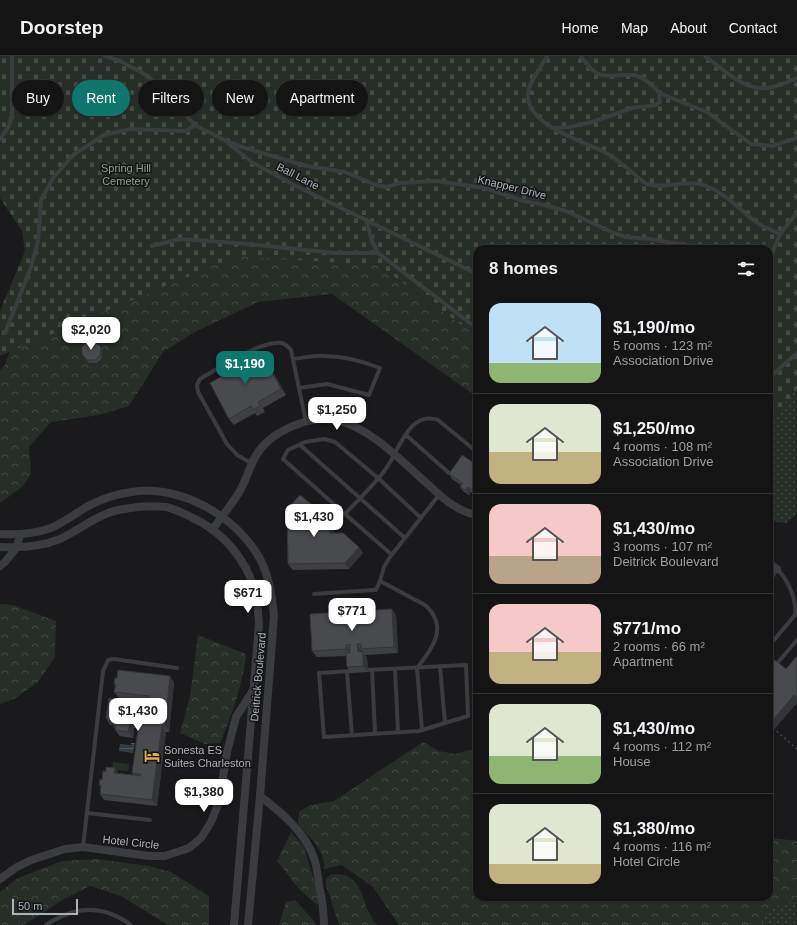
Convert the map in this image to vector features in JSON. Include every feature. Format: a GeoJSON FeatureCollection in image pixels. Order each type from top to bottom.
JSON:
{"type":"FeatureCollection","features":[{"type":"Feature","properties":{"kind":"street"},"geometry":{"type":"LineString","coordinates":[[213,529],[241,489],[251,464],[262,446],[276,434],[291,426],[323,419],[339,421],[360,429],[393,455],[439,495],[455,506],[473,514]]}},
{"type":"Feature","properties":{"kind":"street","name":"Deitrick Boulevard"},"geometry":{"type":"LineString","coordinates":[[0,534],[29,534],[50,528],[91,505],[108,498],[130,492],[154,490],[172,494],[205,506],[243,536],[259,558],[271,592],[274,616],[248,925]]}},
{"type":"Feature","properties":{"kind":"street","name":"Deitrick Boulevard"},"geometry":{"type":"LineString","coordinates":[[0,547],[34,546],[60,539],[113,511],[152,506],[180,511],[200,521],[213,529],[228,542],[241,560],[252,580],[258,606],[259,624],[252,692],[234,925]]}},
{"type":"Feature","properties":{"kind":"street"},"geometry":{"type":"LineString","coordinates":[[0,566],[17,547],[20,534]]}},
{"type":"Feature","properties":{"kind":"street"},"geometry":{"type":"LineString","coordinates":[[773,566],[777,569]]}},
{"type":"Feature","properties":{"kind":"street","name":"Hotel Circle"},"geometry":{"type":"LineString","coordinates":[[0,880],[17,867],[31,860],[65,849],[82,847],[149,856],[165,856],[189,848],[201,838],[211,822],[219,802],[227,752],[236,717],[252,692]]}},
{"type":"Feature","properties":{"kind":"street"},"geometry":{"type":"LineString","coordinates":[[260,796],[295,827],[314,858],[324,908],[324,925]]}},
{"type":"Feature","properties":{"kind":"lane"},"geometry":{"type":"LineString","coordinates":[[0,139],[9,126],[12,114],[12,56]]}},
{"type":"Feature","properties":{"kind":"lane","name":"Knapper Drive"},"geometry":{"type":"LineString","coordinates":[[105,56],[120,61],[148,76],[195,125],[226,141],[245,148],[307,166],[345,172],[376,185],[386,186],[400,183],[436,181],[485,188],[524,202],[544,205],[566,211],[626,237],[650,239],[685,245]]}},
{"type":"Feature","properties":{"kind":"lane"},"geometry":{"type":"LineString","coordinates":[[547,56],[533,80],[528,93],[533,111],[547,124],[562,133],[606,153],[620,162],[645,184],[655,186],[690,182],[706,186],[725,196],[757,222],[780,234]]}},
{"type":"Feature","properties":{"kind":"lane"},"geometry":{"type":"LineString","coordinates":[[581,56],[590,68],[598,74],[612,77],[634,75],[648,82],[659,93],[707,112],[751,144],[772,146],[797,138]]}},
{"type":"Feature","properties":{"kind":"lane"},"geometry":{"type":"LineString","coordinates":[[705,56],[747,86],[768,88],[797,78]]}},
{"type":"Feature","properties":{"kind":"lane"},"geometry":{"type":"LineString","coordinates":[[554,128],[570,127],[592,122],[632,108],[656,105],[660,102],[659,93]]}},
{"type":"Feature","properties":{"kind":"lane"},"geometry":{"type":"LineString","coordinates":[[5,333],[31,268],[38,242],[41,200],[53,178],[73,155],[104,135],[130,129],[186,131],[195,125]]}},
{"type":"Feature","properties":{"kind":"lane","name":"Ball Lane"},"geometry":{"type":"LineString","coordinates":[[226,141],[253,163],[473,272]]}},
{"type":"Feature","properties":{"kind":"lane"},"geometry":{"type":"LineString","coordinates":[[773,249],[783,228],[797,213]]}},
{"type":"Feature","properties":{"kind":"lane"},"geometry":{"type":"LineString","coordinates":[[366,220],[372,241],[378,253],[445,305],[473,324]]}},
{"type":"Feature","properties":{"kind":"lane"},"geometry":{"type":"LineString","coordinates":[[152,246],[180,239],[335,253],[378,253]]}},
{"type":"Feature","properties":{"kind":"lane"},"geometry":{"type":"LineString","coordinates":[[251,464],[237,455],[227,444],[198,392],[197,385],[200,379],[240,355],[275,343],[286,345],[291,350],[306,422]]}},
{"type":"Feature","properties":{"kind":"lane"},"geometry":{"type":"LineString","coordinates":[[773,374],[797,353]]}},
{"type":"Feature","properties":{"kind":"lane"},"geometry":{"type":"LineString","coordinates":[[293,359],[323,355],[359,360],[380,368],[369,395],[327,384],[299,388]]}},
{"type":"Feature","properties":{"kind":"lane"},"geometry":{"type":"LineString","coordinates":[[345,514],[386,469],[393,455],[410,429],[422,419],[432,418],[438,420],[473,449]]}},
{"type":"Feature","properties":{"kind":"lane"},"geometry":{"type":"LineString","coordinates":[[406,435],[449,473]]}},
{"type":"Feature","properties":{"kind":"lane"},"geometry":{"type":"LineString","coordinates":[[392,554],[283,459],[288,450],[300,445],[324,439],[335,442],[378,478],[420,518]]}},
{"type":"Feature","properties":{"kind":"lane"},"geometry":{"type":"LineString","coordinates":[[300,445],[405,538]]}},
{"type":"Feature","properties":{"kind":"lane"},"geometry":{"type":"LineString","coordinates":[[314,594],[376,590],[384,567],[392,554],[439,495]]}},
{"type":"Feature","properties":{"kind":"lane"},"geometry":{"type":"LineString","coordinates":[[773,576],[777,569],[785,578],[789,585],[797,609],[795,615],[773,641]]}},
{"type":"Feature","properties":{"kind":"lane"},"geometry":{"type":"LineString","coordinates":[[380,581],[425,605],[431,610],[436,622],[437,635],[434,644],[429,653],[416,668],[422,730]]}},
{"type":"Feature","properties":{"kind":"lane"},"geometry":{"type":"LineString","coordinates":[[773,668],[797,640]]}},
{"type":"Feature","properties":{"kind":"lane"},"geometry":{"type":"LineString","coordinates":[[82,847],[103,671],[108,660],[114,658],[177,668]]}},
{"type":"Feature","properties":{"kind":"lane"},"geometry":{"type":"LineString","coordinates":[[352,735],[349,671],[319,673],[324,736],[352,735],[422,730],[468,716],[466,665],[370,670],[376,733]]}},
{"type":"Feature","properties":{"kind":"lane"},"geometry":{"type":"LineString","coordinates":[[440,666],[445,723]]}},
{"type":"Feature","properties":{"kind":"lane"},"geometry":{"type":"LineString","coordinates":[[395,669],[398,732]]}},
{"type":"Feature","properties":{"kind":"lane"},"geometry":{"type":"LineString","coordinates":[[87,813],[150,820]]}},
{"type":"Feature","properties":{"kind":"lane"},"geometry":{"type":"LineString","coordinates":[[46,925],[55,919],[79,910],[97,910],[120,917],[131,925]]}},
{"type":"Feature","properties":{"kind":"path"},"geometry":{"type":"LineString","coordinates":[[773,728],[797,749]]}},
{"type":"Feature","properties":{"kind":"green space","name":"Spring Hill Cemetery"},"geometry":{"type":"Polygon","coordinates":[[[0,56],[797,56],[797,389],[773,416],[773,245],[473,245],[473,333],[378,265],[236,256],[0,356],[0,311],[25,251],[22,231],[0,198],[0,56]]]}},
{"type":"Feature","properties":{"kind":"green space"},"geometry":{"type":"Polygon","coordinates":[[[236,248],[378,265],[473,333],[473,394],[332,294],[258,302],[195,332],[163,352],[129,406],[99,415],[51,422],[29,447],[31,474],[22,487],[0,503],[0,370],[5,365],[37,271],[236,248]]]}},
{"type":"Feature","properties":{"kind":"green space"},"geometry":{"type":"Polygon","coordinates":[[[797,389],[797,514],[786,523],[773,521],[773,416],[797,389]]]}},
{"type":"Feature","properties":{"kind":"green space"},"geometry":{"type":"Polygon","coordinates":[[[0,604],[13,605],[56,621],[55,657],[38,682],[16,698],[0,704],[0,604]]]}},
{"type":"Feature","properties":{"kind":"green space"},"geometry":{"type":"Polygon","coordinates":[[[198,635],[246,654],[243,676],[220,743],[205,744],[180,733],[190,696],[198,635]]]}},
{"type":"Feature","properties":{"kind":"green space"},"geometry":{"type":"Polygon","coordinates":[[[423,742],[439,751],[455,754],[473,749],[473,901],[773,901],[773,838],[797,841],[797,901],[788,902],[764,912],[761,921],[763,925],[399,925],[373,887],[342,865],[324,869],[323,857],[320,851],[312,839],[298,824],[299,812],[310,805],[334,801],[423,742]]]}},
{"type":"Feature","properties":{"kind":"green space"},"geometry":{"type":"Polygon","coordinates":[[[113,762],[129,764],[128,771],[112,770],[113,762]]]}},
{"type":"Feature","properties":{"kind":"green space"},"geometry":{"type":"Polygon","coordinates":[[[291,832],[304,847],[319,898],[317,905],[299,889],[277,861],[291,832]]]}},
{"type":"Feature","properties":{"kind":"green space"},"geometry":{"type":"Polygon","coordinates":[[[97,859],[149,866],[171,872],[209,896],[209,925],[171,925],[163,922],[121,896],[90,886],[64,899],[29,922],[22,925],[0,925],[0,892],[18,878],[62,861],[97,859]]]}},
{"type":"Feature","properties":{"kind":"green space"},"geometry":{"type":"Polygon","coordinates":[[[331,874],[350,877],[358,885],[373,919],[378,925],[339,925],[326,885],[326,879],[331,874]]]}},
{"type":"Feature","properties":{"kind":"green space"},"geometry":{"type":"Polygon","coordinates":[[[295,900],[316,925],[279,925],[286,902],[295,900]]]}},
{"type":"Feature","properties":{"kind":"green space"},"geometry":{"type":"Polygon","coordinates":[[[797,901],[797,925],[763,925],[761,921],[764,912],[788,902],[797,901]]]}},
{"type":"Feature","properties":{"kind":"shaded area"},"geometry":{"type":"Polygon","coordinates":[[[131,743],[135,743],[133,753],[119,751],[120,744],[131,745],[131,743]]]}},
{"type":"Feature","properties":{"kind":"building"},"geometry":{"type":"Polygon","coordinates":[[[88,341],[95,342],[101,347],[100,355],[95,360],[87,360],[82,354],[82,347],[88,341]]]}},
{"type":"Feature","properties":{"kind":"building"},"geometry":{"type":"Polygon","coordinates":[[[262,354],[281,389],[258,402],[260,406],[253,410],[251,406],[229,419],[210,383],[226,374],[221,365],[232,359],[233,362],[241,357],[244,363],[262,354]]]}},
{"type":"Feature","properties":{"kind":"building"},"geometry":{"type":"Polygon","coordinates":[[[462,455],[473,462],[473,490],[468,487],[466,490],[460,487],[463,483],[449,474],[462,455]]]}},
{"type":"Feature","properties":{"kind":"building"},"geometry":{"type":"Polygon","coordinates":[[[300,495],[316,508],[317,521],[330,521],[330,533],[343,533],[359,547],[345,563],[288,564],[287,509],[300,495]]]}},
{"type":"Feature","properties":{"kind":"building"},"geometry":{"type":"Polygon","coordinates":[[[392,609],[394,647],[361,649],[361,644],[357,644],[358,652],[363,652],[363,666],[347,667],[346,653],[350,653],[350,644],[346,645],[346,649],[312,651],[310,614],[392,609]]]}},
{"type":"Feature","properties":{"kind":"building"},"geometry":{"type":"Polygon","coordinates":[[[797,656],[797,697],[794,695],[773,720],[773,662],[775,660],[786,669],[797,656]]]}},
{"type":"Feature","properties":{"kind":"building","name":"Sonesta ES Suites Charleston"},"geometry":{"type":"Polygon","coordinates":[[[118,670],[170,676],[165,726],[162,726],[152,800],[100,794],[100,779],[102,780],[103,771],[106,772],[106,767],[115,768],[114,773],[141,776],[141,774],[132,773],[139,723],[130,722],[128,732],[115,730],[116,725],[113,725],[114,719],[106,718],[109,698],[123,700],[122,701],[144,702],[144,698],[149,699],[149,696],[114,692],[116,684],[114,684],[115,678],[117,678],[118,670]]]}},
{"type":"Feature","properties":{"kind":"place","name":"Sonesta ES Suites Charleston"},"geometry":{"type":"Point","coordinates":[152,756]}}]}
